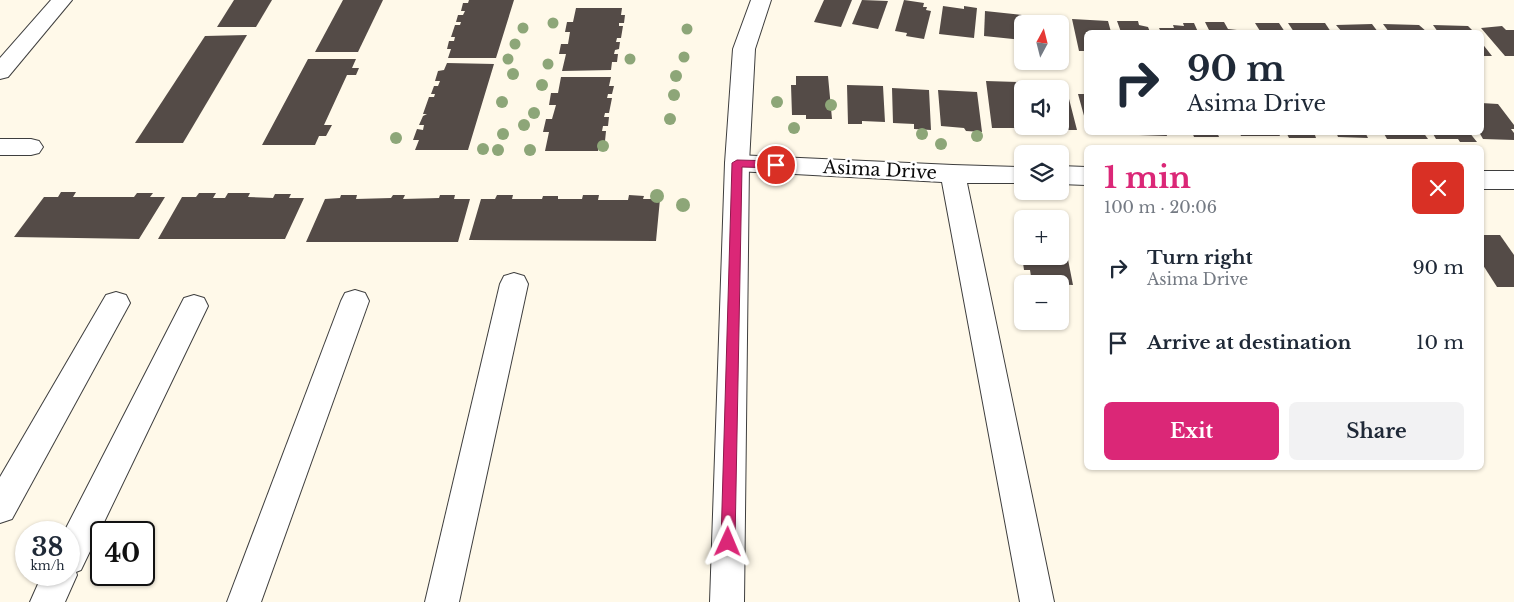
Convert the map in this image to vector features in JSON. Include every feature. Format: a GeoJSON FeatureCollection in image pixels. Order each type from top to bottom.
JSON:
{"type":"FeatureCollection","features":[{"type":"Feature","properties":{"kind":"street"},"geometry":{"type":"LineString","coordinates":[[0,72],[62,0]]}},
{"type":"Feature","properties":{"kind":"street"},"geometry":{"type":"LineString","coordinates":[[727,602],[737,163],[744,49],[761,0]]}},
{"type":"Feature","properties":{"kind":"street"},"geometry":{"type":"LineString","coordinates":[[0,147],[31,147]]}},
{"type":"Feature","properties":{"kind":"street","name":"Asima Drive"},"geometry":{"type":"LineString","coordinates":[[737,163],[952,174],[1014,175]]}},
{"type":"Feature","properties":{"kind":"street"},"geometry":{"type":"LineString","coordinates":[[952,174],[1037,602]]}},
{"type":"Feature","properties":{"kind":"street"},"geometry":{"type":"LineString","coordinates":[[1069,175],[1084,176]]}},
{"type":"Feature","properties":{"kind":"street"},"geometry":{"type":"LineString","coordinates":[[1484,180],[1514,180]]}},
{"type":"Feature","properties":{"kind":"street"},"geometry":{"type":"LineString","coordinates":[[442,602],[514,284]]}},
{"type":"Feature","properties":{"kind":"street"},"geometry":{"type":"LineString","coordinates":[[244,602],[355,301]]}},
{"type":"Feature","properties":{"kind":"street"},"geometry":{"type":"LineString","coordinates":[[0,508],[116,303]]}},
{"type":"Feature","properties":{"kind":"street"},"geometry":{"type":"LineString","coordinates":[[80,536],[194,306]]}},
{"type":"Feature","properties":{"kind":"street"},"geometry":{"type":"LineString","coordinates":[[47,602],[55,586]]}},
{"type":"Feature","properties":{"kind":"building"},"geometry":{"type":"Polygon","coordinates":[[[234,0],[272,0],[256,27],[217,27],[234,0]]]}},
{"type":"Feature","properties":{"kind":"building"},"geometry":{"type":"Polygon","coordinates":[[[343,0],[383,0],[358,52],[315,52],[343,0]]]}},
{"type":"Feature","properties":{"kind":"building"},"geometry":{"type":"Polygon","coordinates":[[[469,0],[514,0],[496,58],[448,58],[451,49],[447,49],[449,41],[454,41],[455,37],[451,37],[455,25],[460,25],[461,22],[456,22],[458,15],[463,15],[465,11],[461,11],[463,3],[468,3],[469,0]]]}},
{"type":"Feature","properties":{"kind":"building"},"geometry":{"type":"Polygon","coordinates":[[[824,0],[852,0],[841,27],[814,22],[824,0]]]}},
{"type":"Feature","properties":{"kind":"building"},"geometry":{"type":"Polygon","coordinates":[[[862,0],[888,1],[878,29],[852,24],[862,0]]]}},
{"type":"Feature","properties":{"kind":"building"},"geometry":{"type":"Polygon","coordinates":[[[904,0],[924,3],[923,7],[927,7],[926,10],[931,11],[924,39],[906,36],[907,33],[895,31],[904,0]]]}},
{"type":"Feature","properties":{"kind":"building"},"geometry":{"type":"Polygon","coordinates":[[[943,6],[964,9],[964,6],[977,8],[974,38],[939,34],[943,6]]]}},
{"type":"Feature","properties":{"kind":"building"},"geometry":{"type":"Polygon","coordinates":[[[576,8],[622,8],[621,15],[625,15],[624,23],[619,23],[619,26],[623,26],[621,38],[617,38],[616,42],[620,42],[619,49],[615,50],[614,54],[618,54],[617,62],[612,62],[611,70],[562,71],[566,54],[559,54],[561,44],[568,44],[570,32],[565,32],[567,22],[573,22],[576,8]]]}},
{"type":"Feature","properties":{"kind":"building"},"geometry":{"type":"Polygon","coordinates":[[[985,11],[1022,15],[1014,15],[1014,39],[984,36],[985,11]]]}},
{"type":"Feature","properties":{"kind":"building"},"geometry":{"type":"Polygon","coordinates":[[[1072,19],[1108,21],[1110,30],[1084,30],[1084,51],[1079,51],[1072,19]]]}},
{"type":"Feature","properties":{"kind":"building"},"geometry":{"type":"Polygon","coordinates":[[[1117,21],[1138,21],[1139,25],[1148,27],[1149,30],[1120,30],[1117,21]]]}},
{"type":"Feature","properties":{"kind":"building"},"geometry":{"type":"Polygon","coordinates":[[[1205,22],[1224,22],[1228,29],[1237,30],[1209,30],[1205,22]]]}},
{"type":"Feature","properties":{"kind":"building"},"geometry":{"type":"Polygon","coordinates":[[[1183,23],[1194,23],[1197,30],[1160,30],[1159,28],[1174,28],[1173,25],[1184,26],[1183,23]]]}},
{"type":"Feature","properties":{"kind":"building"},"geometry":{"type":"Polygon","coordinates":[[[1255,23],[1279,23],[1284,30],[1259,30],[1255,23]]]}},
{"type":"Feature","properties":{"kind":"building"},"geometry":{"type":"Polygon","coordinates":[[[1288,23],[1325,23],[1330,30],[1293,30],[1288,23]]]}},
{"type":"Feature","properties":{"kind":"building"},"geometry":{"type":"Polygon","coordinates":[[[1372,24],[1376,30],[1340,30],[1336,25],[1372,24]]]}},
{"type":"Feature","properties":{"kind":"building"},"geometry":{"type":"Polygon","coordinates":[[[1383,24],[1419,25],[1425,30],[1388,30],[1383,24]]]}},
{"type":"Feature","properties":{"kind":"building"},"geometry":{"type":"Polygon","coordinates":[[[1433,25],[1468,26],[1472,30],[1437,30],[1433,25]]]}},
{"type":"Feature","properties":{"kind":"building"},"geometry":{"type":"Polygon","coordinates":[[[1502,26],[1506,30],[1514,30],[1514,56],[1505,56],[1481,28],[1502,26]]]}},
{"type":"Feature","properties":{"kind":"building"},"geometry":{"type":"Polygon","coordinates":[[[247,35],[183,143],[135,143],[205,36],[247,35]]]}},
{"type":"Feature","properties":{"kind":"building"},"geometry":{"type":"Polygon","coordinates":[[[1484,46],[1492,56],[1484,56],[1484,46]]]}},
{"type":"Feature","properties":{"kind":"building"},"geometry":{"type":"Polygon","coordinates":[[[308,59],[356,59],[352,68],[359,68],[356,75],[347,75],[324,125],[332,125],[326,136],[319,136],[315,145],[262,145],[308,59]]]}},
{"type":"Feature","properties":{"kind":"building"},"geometry":{"type":"Polygon","coordinates":[[[447,63],[494,64],[468,150],[415,150],[419,140],[413,140],[417,129],[423,130],[424,125],[419,125],[423,116],[427,114],[423,114],[429,97],[434,97],[435,94],[431,94],[434,86],[438,86],[440,81],[435,81],[438,71],[444,70],[447,63]]]}},
{"type":"Feature","properties":{"kind":"building"},"geometry":{"type":"Polygon","coordinates":[[[796,76],[828,76],[832,119],[806,119],[806,115],[792,115],[791,85],[796,85],[796,76]]]}},
{"type":"Feature","properties":{"kind":"building"},"geometry":{"type":"Polygon","coordinates":[[[561,77],[611,77],[609,86],[614,86],[612,94],[608,94],[607,98],[612,98],[609,113],[605,113],[604,117],[609,117],[608,126],[603,126],[602,131],[606,131],[605,141],[600,141],[598,151],[545,151],[549,132],[543,132],[546,119],[552,119],[556,105],[549,105],[551,93],[558,93],[561,77]]]}},
{"type":"Feature","properties":{"kind":"building"},"geometry":{"type":"Polygon","coordinates":[[[986,81],[1014,82],[1014,128],[992,128],[986,81]]]}},
{"type":"Feature","properties":{"kind":"building"},"geometry":{"type":"Polygon","coordinates":[[[847,85],[883,86],[885,122],[862,121],[862,124],[848,124],[847,85]]]}},
{"type":"Feature","properties":{"kind":"building"},"geometry":{"type":"Polygon","coordinates":[[[892,88],[929,90],[931,130],[914,129],[914,124],[893,123],[892,88]]]}},
{"type":"Feature","properties":{"kind":"building"},"geometry":{"type":"Polygon","coordinates":[[[938,90],[977,92],[982,132],[941,126],[938,90]]]}},
{"type":"Feature","properties":{"kind":"building"},"geometry":{"type":"Polygon","coordinates":[[[1078,94],[1084,94],[1084,116],[1078,94]]]}},
{"type":"Feature","properties":{"kind":"building"},"geometry":{"type":"Polygon","coordinates":[[[1069,99],[1077,130],[1069,130],[1069,99]]]}},
{"type":"Feature","properties":{"kind":"building"},"geometry":{"type":"Polygon","coordinates":[[[1484,103],[1498,104],[1514,125],[1514,129],[1511,129],[1514,133],[1514,140],[1483,139],[1481,135],[1484,135],[1484,103]]]}},
{"type":"Feature","properties":{"kind":"building"},"geometry":{"type":"Polygon","coordinates":[[[1193,135],[1218,135],[1219,137],[1194,137],[1193,135]]]}},
{"type":"Feature","properties":{"kind":"building"},"geometry":{"type":"Polygon","coordinates":[[[1240,135],[1280,136],[1241,136],[1240,135]]]}},
{"type":"Feature","properties":{"kind":"building"},"geometry":{"type":"Polygon","coordinates":[[[1288,135],[1315,135],[1316,138],[1289,138],[1288,135]]]}},
{"type":"Feature","properties":{"kind":"building"},"geometry":{"type":"Polygon","coordinates":[[[1337,135],[1366,135],[1368,138],[1338,137],[1337,135]]]}},
{"type":"Feature","properties":{"kind":"building"},"geometry":{"type":"Polygon","coordinates":[[[1385,135],[1425,135],[1428,139],[1387,139],[1385,135]]]}},
{"type":"Feature","properties":{"kind":"building"},"geometry":{"type":"Polygon","coordinates":[[[1434,135],[1471,135],[1477,142],[1460,142],[1458,139],[1436,139],[1434,135]]]}},
{"type":"Feature","properties":{"kind":"building"},"geometry":{"type":"Polygon","coordinates":[[[61,192],[76,192],[73,197],[134,197],[137,193],[153,193],[150,197],[165,197],[139,239],[14,237],[44,197],[58,197],[61,192]]]}},
{"type":"Feature","properties":{"kind":"building"},"geometry":{"type":"Polygon","coordinates":[[[199,193],[216,193],[213,198],[225,198],[228,193],[250,193],[248,197],[273,198],[275,194],[291,194],[289,198],[304,198],[285,239],[158,239],[182,197],[196,197],[199,193]]]}},
{"type":"Feature","properties":{"kind":"building"},"geometry":{"type":"Polygon","coordinates":[[[341,195],[357,195],[356,199],[391,198],[393,195],[405,195],[403,199],[439,198],[440,195],[455,195],[454,199],[470,199],[458,242],[306,242],[325,199],[340,198],[341,195]]]}},
{"type":"Feature","properties":{"kind":"building"},"geometry":{"type":"Polygon","coordinates":[[[497,195],[513,195],[512,199],[542,199],[543,196],[558,196],[558,199],[582,199],[583,195],[599,195],[598,200],[628,200],[629,195],[644,196],[643,199],[660,199],[656,241],[469,240],[481,199],[495,199],[497,195]]]}},
{"type":"Feature","properties":{"kind":"building"},"geometry":{"type":"Polygon","coordinates":[[[1484,235],[1500,235],[1514,255],[1514,287],[1497,287],[1484,267],[1484,235]]]}},
{"type":"Feature","properties":{"kind":"building"},"geometry":{"type":"Polygon","coordinates":[[[1023,265],[1069,265],[1073,285],[1069,285],[1069,275],[1031,275],[1030,270],[1024,270],[1023,265]]]}},
{"type":"Feature","properties":{"kind":"route"},"geometry":{"type":"LineString","coordinates":[[728,542],[737,163],[776,165]]}}]}
